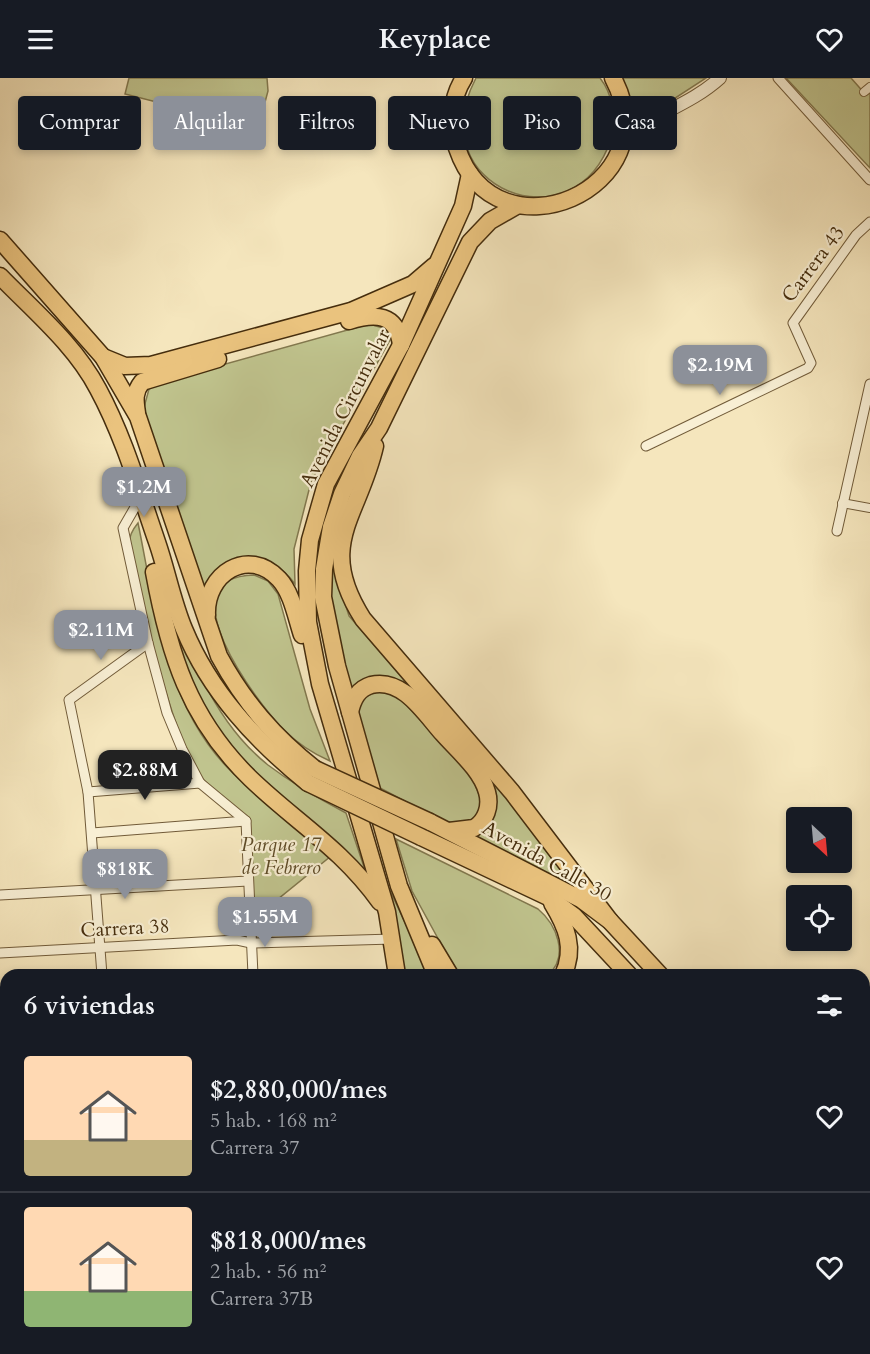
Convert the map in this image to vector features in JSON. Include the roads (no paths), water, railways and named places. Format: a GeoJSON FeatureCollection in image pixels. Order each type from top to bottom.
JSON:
{"type":"FeatureCollection","features":[{"type":"Feature","properties":{"kind":"highway"},"geometry":{"type":"LineString","coordinates":[[464,78],[454,101],[452,120],[454,139],[460,158],[470,174],[491,194],[518,205],[552,206],[584,194],[608,171],[617,150]]}},
{"type":"Feature","properties":{"kind":"highway"},"geometry":{"type":"LineString","coordinates":[[613,78],[620,96]]}},
{"type":"Feature","properties":{"kind":"highway","name":"Avenida Circunvalar"},"geometry":{"type":"LineString","coordinates":[[396,969],[394,939],[387,912],[320,684],[306,604],[307,571],[313,529],[326,484],[401,345],[463,206],[470,174]]}},
{"type":"Feature","properties":{"kind":"highway","name":"Avenida Circunvalar"},"geometry":{"type":"LineString","coordinates":[[411,912],[399,886],[329,635],[323,597],[324,568],[331,527],[342,494],[360,456],[379,428],[470,242],[490,221],[518,205]]}},
{"type":"Feature","properties":{"kind":"highway"},"geometry":{"type":"LineString","coordinates":[[0,240],[103,357],[138,417]]}},
{"type":"Feature","properties":{"kind":"highway"},"geometry":{"type":"LineString","coordinates":[[103,357],[125,366],[151,365],[351,311],[413,284],[437,264]]}},
{"type":"Feature","properties":{"kind":"highway"},"geometry":{"type":"LineString","coordinates":[[0,276],[84,364],[110,412],[142,495],[170,594],[202,666],[249,730],[277,758],[425,830]]}},
{"type":"Feature","properties":{"kind":"highway"},"geometry":{"type":"LineString","coordinates":[[311,776],[250,707],[219,656],[138,417],[135,399],[137,389],[142,382],[153,377],[365,316],[379,316],[392,322],[399,331],[401,345]]}},
{"type":"Feature","properties":{"kind":"highway"},"geometry":{"type":"LineString","coordinates":[[379,428],[374,453],[346,526],[340,549],[344,583],[351,602],[363,619],[512,792],[610,921]]}},
{"type":"Feature","properties":{"kind":"highway"},"geometry":{"type":"LineString","coordinates":[[148,520],[149,544],[169,640],[180,677],[197,711],[233,760],[342,856],[387,912]]}},
{"type":"Feature","properties":{"kind":"highway"},"geometry":{"type":"LineString","coordinates":[[208,628],[209,593],[217,579],[236,567],[254,566],[266,569],[279,579],[288,594],[320,684]]}},
{"type":"Feature","properties":{"kind":"highway"},"geometry":{"type":"LineString","coordinates":[[350,712],[355,696],[365,688],[380,684],[394,686],[411,699],[474,769],[488,793],[485,816],[477,826],[467,831],[447,831]]}},
{"type":"Feature","properties":{"kind":"highway","name":"Avenida Calle 30"},"geometry":{"type":"LineString","coordinates":[[425,830],[447,831],[582,900],[610,921],[654,969]]}},
{"type":"Feature","properties":{"kind":"highway","name":"Avenida Calle 30"},"geometry":{"type":"LineString","coordinates":[[425,830],[548,897],[573,916],[623,969]]}},
{"type":"Feature","properties":{"kind":"highway"},"geometry":{"type":"LineString","coordinates":[[548,897],[565,926],[569,939],[570,956],[565,969]]}},
{"type":"Feature","properties":{"kind":"highway"},"geometry":{"type":"LineString","coordinates":[[411,912],[434,969]]}},
{"type":"Feature","properties":{"kind":"highway"},"geometry":{"type":"LineString","coordinates":[[411,912],[446,969]]}},
{"type":"Feature","properties":{"kind":"street"},"geometry":{"type":"LineString","coordinates":[[677,108],[690,101],[720,78]]}},
{"type":"Feature","properties":{"kind":"street"},"geometry":{"type":"LineString","coordinates":[[778,78],[870,180]]}},
{"type":"Feature","properties":{"kind":"street","name":"Carrera 43"},"geometry":{"type":"LineString","coordinates":[[646,446],[808,368],[811,363],[793,323],[856,235],[870,222]]}},
{"type":"Feature","properties":{"kind":"street"},"geometry":{"type":"LineString","coordinates":[[837,531],[842,502],[868,403],[870,384]]}},
{"type":"Feature","properties":{"kind":"street"},"geometry":{"type":"LineString","coordinates":[[142,495],[123,528],[148,643],[167,713],[200,783],[246,821],[253,969]]}},
{"type":"Feature","properties":{"kind":"street"},"geometry":{"type":"LineString","coordinates":[[842,502],[870,508]]}},
{"type":"Feature","properties":{"kind":"street"},"geometry":{"type":"LineString","coordinates":[[102,969],[88,792],[69,700],[148,643]]}},
{"type":"Feature","properties":{"kind":"street"},"geometry":{"type":"LineString","coordinates":[[88,792],[200,783]]}},
{"type":"Feature","properties":{"kind":"street"},"geometry":{"type":"LineString","coordinates":[[92,833],[246,821]]}},
{"type":"Feature","properties":{"kind":"street"},"geometry":{"type":"LineString","coordinates":[[0,895],[248,881]]}},
{"type":"Feature","properties":{"kind":"street","name":"Carrera 38"},"geometry":{"type":"LineString","coordinates":[[0,953],[237,940],[251,943],[394,939]]}},
{"type":"Feature","properties":{"kind":"park label","name":"Parque 17 de Febrero"},"geometry":{"type":"Point","coordinates":[281,856]}}]}
